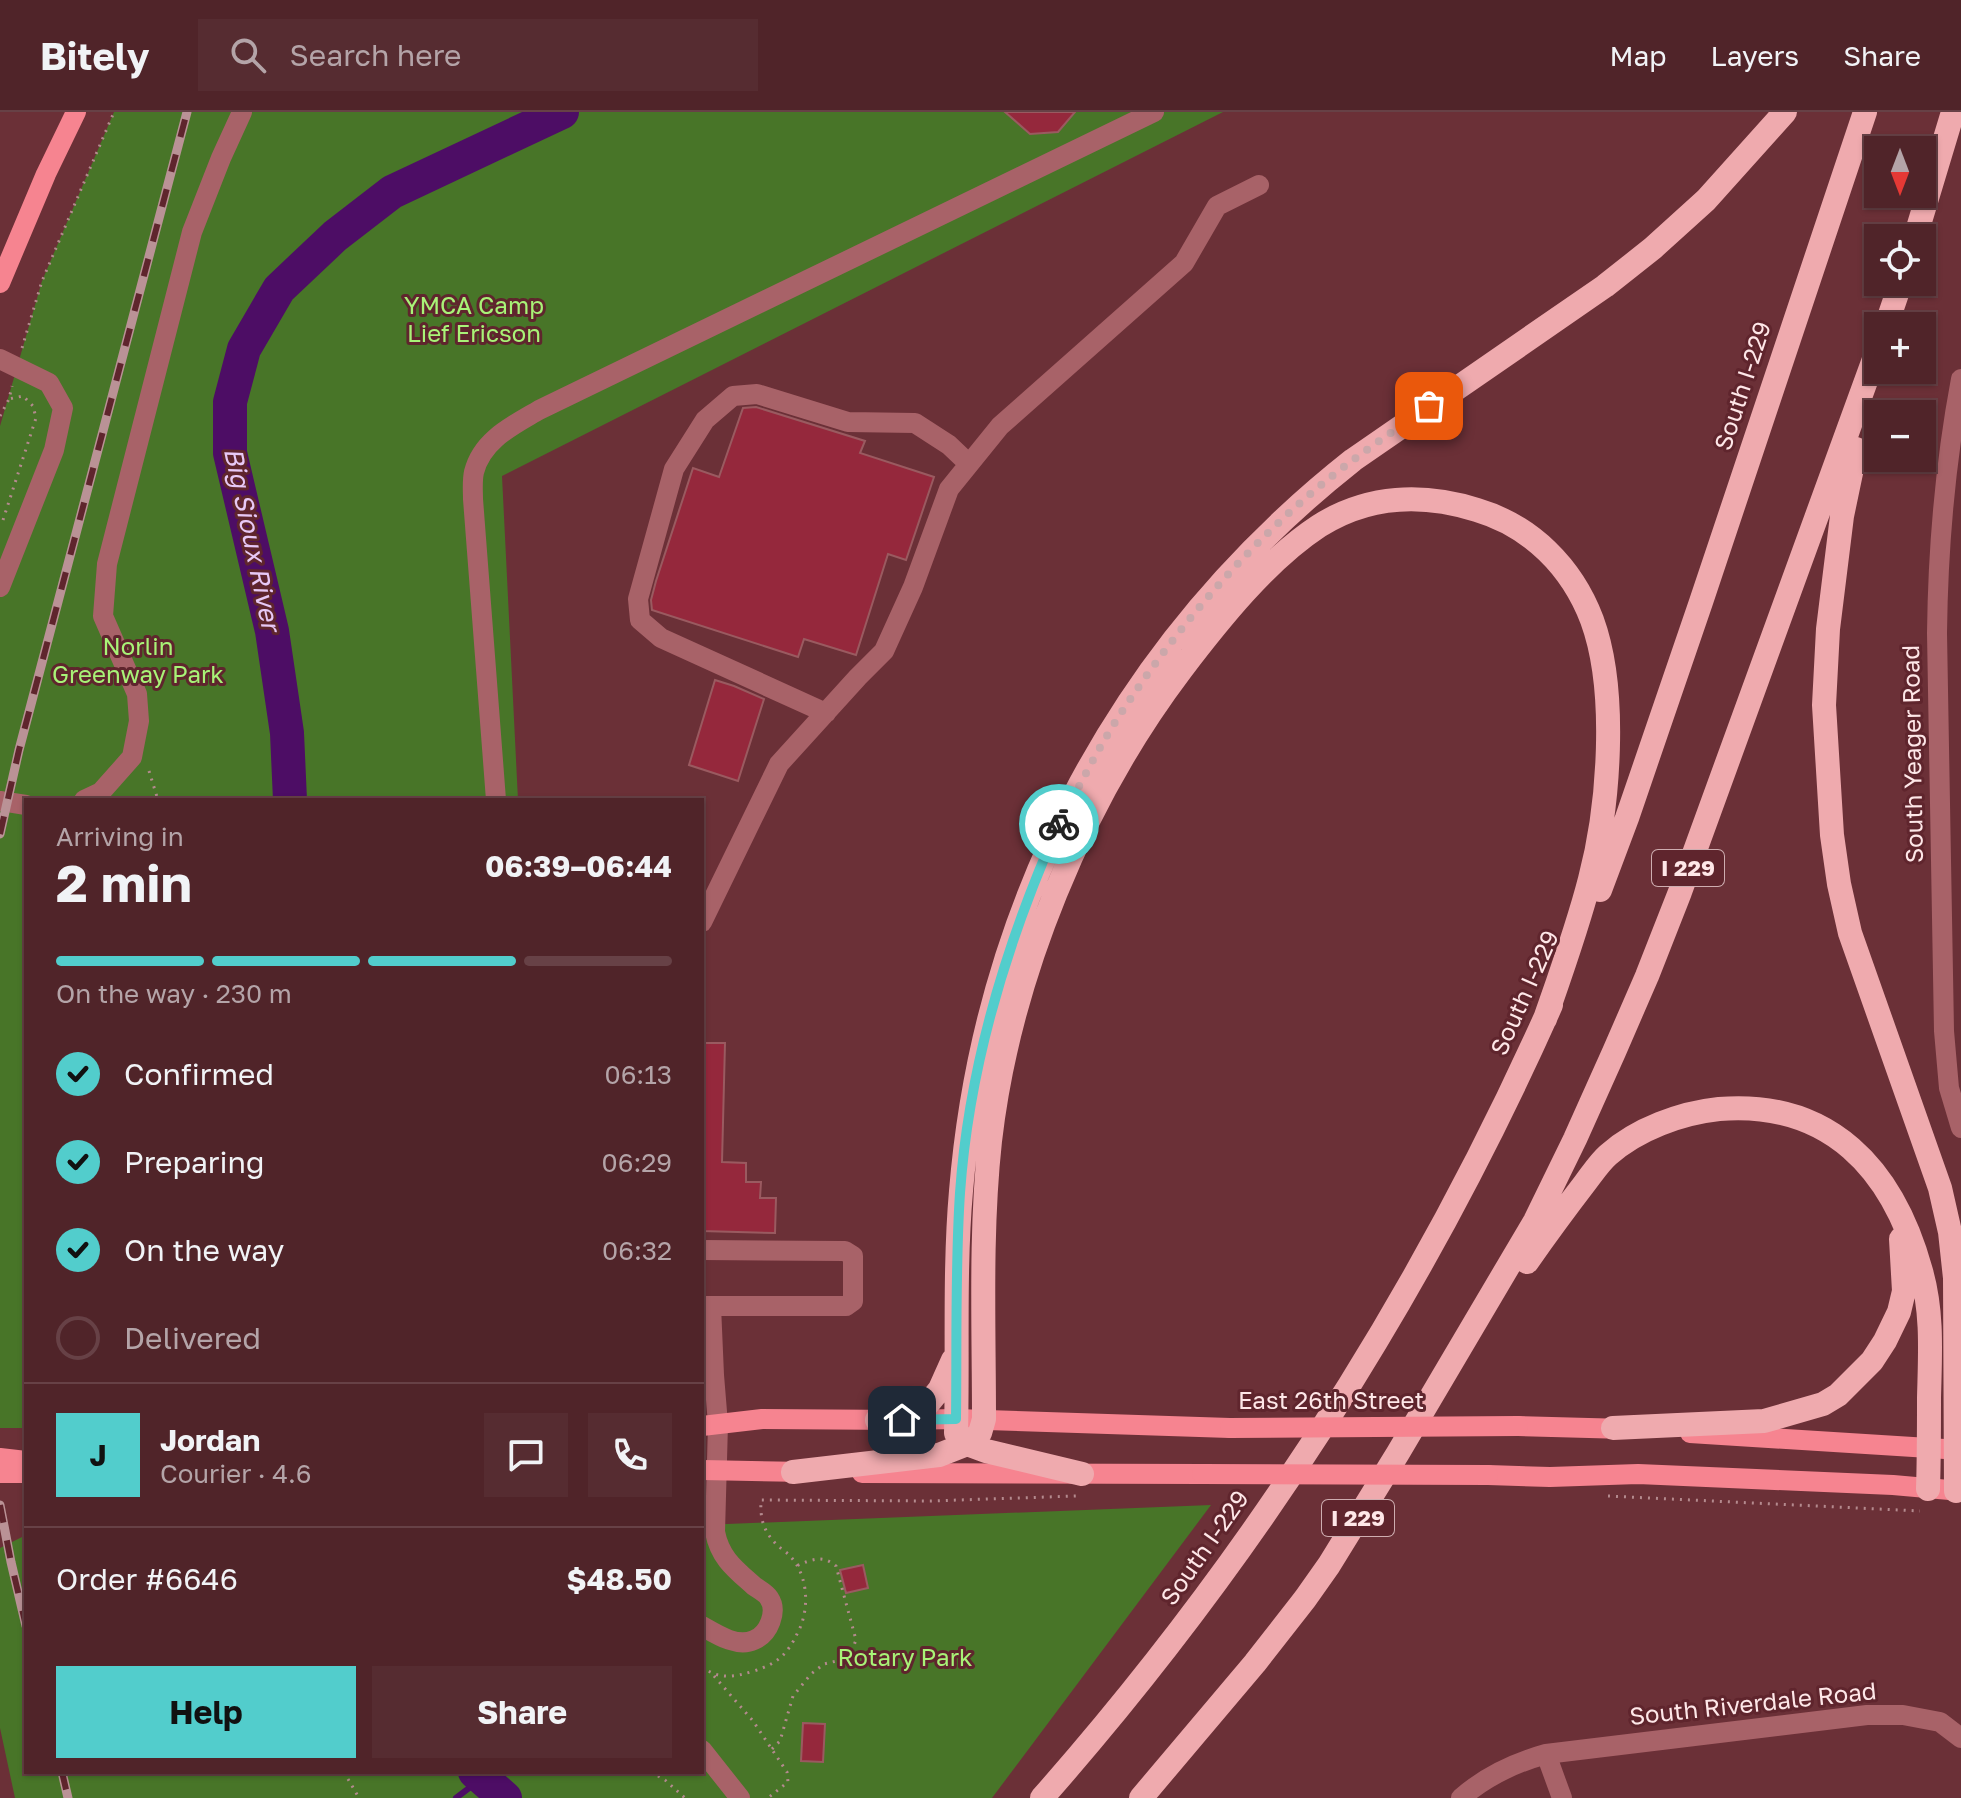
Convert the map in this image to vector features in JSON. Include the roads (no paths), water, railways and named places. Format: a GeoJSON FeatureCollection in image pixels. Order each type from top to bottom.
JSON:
{"type":"FeatureCollection","features":[{"type":"Feature","properties":{"kind":"highway"},"geometry":{"type":"LineString","coordinates":[[1082,1485],[967,1444],[956,1433],[960,1191],[973,1094],[987,1025],[1008,954],[1039,868],[1060,823],[1123,710],[1158,660],[1236,566],[1315,490],[1395,430],[1605,286],[1653,248],[1706,200],[1785,112]]}},
{"type":"Feature","properties":{"kind":"highway","name":"South I-229"},"geometry":{"type":"LineString","coordinates":[[1042,1798],[1100,1733],[1174,1640],[1315,1439],[1398,1309],[1487,1140],[1583,934],[1627,818],[1865,112]]}},
{"type":"Feature","properties":{"kind":"highway"},"geometry":{"type":"LineString","coordinates":[[1919,224],[1953,112]]}},
{"type":"Feature","properties":{"kind":"highway","name":"I 229"},"geometry":{"type":"LineString","coordinates":[[1141,1798],[1255,1663],[1313,1588],[1391,1465],[1535,1221],[1647,976],[1865,384]]}},
{"type":"Feature","properties":{"kind":"highway"},"geometry":{"type":"LineString","coordinates":[[1872,384],[1847,484],[1828,629],[1824,705],[1832,835],[1850,933],[1940,1188],[1950,1232],[1955,1278],[1958,1491]]}},
{"type":"Feature","properties":{"kind":"highway"},"geometry":{"type":"LineString","coordinates":[[793,1472],[939,1455],[967,1444],[980,1433],[984,1419],[984,1245],[991,1138],[1011,1031],[1048,914],[1095,808],[1157,702],[1203,643],[1270,567],[1294,544],[1346,512],[1390,499],[1418,499],[1442,500],[1496,515],[1545,547],[1562,567],[1592,620],[1606,694],[1604,800],[1591,876],[1545,1019]]}},
{"type":"Feature","properties":{"kind":"highway"},"geometry":{"type":"LineString","coordinates":[[1449,1366],[1567,1206],[1608,1156],[1631,1140],[1676,1118],[1701,1111],[1737,1108],[1770,1110],[1795,1116],[1843,1142],[1880,1179],[1910,1236],[1927,1297],[1930,1325],[1930,1450],[1924,1500]]}},
{"type":"Feature","properties":{"kind":"highway"},"geometry":{"type":"LineString","coordinates":[[1613,1428],[1764,1421],[1823,1404],[1838,1395],[1872,1361],[1899,1312],[1904,1291],[1903,1262],[1893,1201]]}},
{"type":"Feature","properties":{"kind":"highway"},"geometry":{"type":"LineString","coordinates":[[877,1420],[927,1405],[940,1389],[954,1358],[957,1338]]}},
{"type":"Feature","properties":{"kind":"main road"},"geometry":{"type":"LineString","coordinates":[[0,283],[76,112]]}},
{"type":"Feature","properties":{"kind":"main road","name":"East 26th Street"},"geometry":{"type":"LineString","coordinates":[[710,1425],[762,1419],[984,1419],[1230,1428],[1518,1426],[1613,1428],[1958,1450]]}},
{"type":"Feature","properties":{"kind":"main road"},"geometry":{"type":"LineString","coordinates":[[0,1458],[24,1461]]}},
{"type":"Feature","properties":{"kind":"main road"},"geometry":{"type":"LineString","coordinates":[[710,1470],[1082,1485],[1202,1474],[1550,1477],[1638,1474],[1893,1485],[1924,1500],[1958,1491]]}},
{"type":"Feature","properties":{"kind":"main road"},"geometry":{"type":"LineString","coordinates":[[0,1473],[24,1473]]}},
{"type":"Feature","properties":{"kind":"street"},"geometry":{"type":"LineString","coordinates":[[88,798],[101,792],[132,757],[139,721],[137,694],[103,616],[107,564],[192,232],[242,112]]}},
{"type":"Feature","properties":{"kind":"street"},"geometry":{"type":"LineString","coordinates":[[496,798],[473,499],[474,473],[484,449],[504,431],[539,410],[1154,112]]}},
{"type":"Feature","properties":{"kind":"street"},"geometry":{"type":"LineString","coordinates":[[704,918],[779,764],[884,651],[913,587],[949,489],[1000,426],[1184,263],[1217,206],[1259,185]]}},
{"type":"Feature","properties":{"kind":"street"},"geometry":{"type":"LineString","coordinates":[[0,587],[54,450],[63,408],[49,383],[8,363]]}},
{"type":"Feature","properties":{"kind":"street","name":"South Yeager Road"},"geometry":{"type":"LineString","coordinates":[[1961,379],[1946,469],[1938,569],[1937,633],[1944,1031],[1949,1088],[1961,1128]]}},
{"type":"Feature","properties":{"kind":"street"},"geometry":{"type":"LineString","coordinates":[[826,713],[661,638],[640,620],[638,599],[674,469],[705,420],[733,396],[757,394],[848,422],[915,423],[949,445],[969,464]]}},
{"type":"Feature","properties":{"kind":"street"},"geometry":{"type":"LineString","coordinates":[[0,801],[24,805]]}},
{"type":"Feature","properties":{"kind":"street"},"geometry":{"type":"LineString","coordinates":[[704,1250],[845,1251],[853,1256],[853,1301],[846,1306],[707,1314],[710,1470],[718,1548],[731,1566],[770,1598],[772,1614],[767,1630],[753,1641],[735,1641],[704,1627]]}},
{"type":"Feature","properties":{"kind":"street","name":"South Riverdale Road"},"geometry":{"type":"LineString","coordinates":[[1461,1798],[1496,1773],[1520,1761],[1546,1754],[1867,1715],[1903,1715],[1940,1722],[1961,1738]]}},
{"type":"Feature","properties":{"kind":"street"},"geometry":{"type":"LineString","coordinates":[[704,1753],[740,1798]]}},
{"type":"Feature","properties":{"kind":"street"},"geometry":{"type":"LineString","coordinates":[[1546,1754],[1562,1798]]}},
{"type":"Feature","properties":{"kind":"waterway","name":"Big Sioux River"},"geometry":{"type":"LineString","coordinates":[[290,798],[287,733],[272,631],[230,453],[230,402],[244,349],[279,289],[335,236],[392,192],[562,112]]}},
{"type":"Feature","properties":{"kind":"waterway","name":"Big Sioux River"},"geometry":{"type":"LineString","coordinates":[[477,1774],[505,1798]]}},
{"type":"Feature","properties":{"kind":"waterway"},"geometry":{"type":"LineString","coordinates":[[456,1798],[481,1779]]}},
{"type":"Feature","properties":{"kind":"railway"},"geometry":{"type":"LineString","coordinates":[[0,834],[19,750],[187,112]]}},
{"type":"Feature","properties":{"kind":"railway"},"geometry":{"type":"LineString","coordinates":[[0,1505],[24,1617]]}},
{"type":"Feature","properties":{"kind":"railway"},"geometry":{"type":"LineString","coordinates":[[62,1774],[68,1798]]}},
{"type":"Feature","properties":{"kind":"park label","name":"YMCA Camp Lief Ericson"},"geometry":{"type":"Point","coordinates":[474,320]}},
{"type":"Feature","properties":{"kind":"park label","name":"Norlin Greenway Park"},"geometry":{"type":"Point","coordinates":[138,661]}},
{"type":"Feature","properties":{"kind":"park label","name":"Rotary Park"},"geometry":{"type":"Point","coordinates":[905,1658]}}]}
